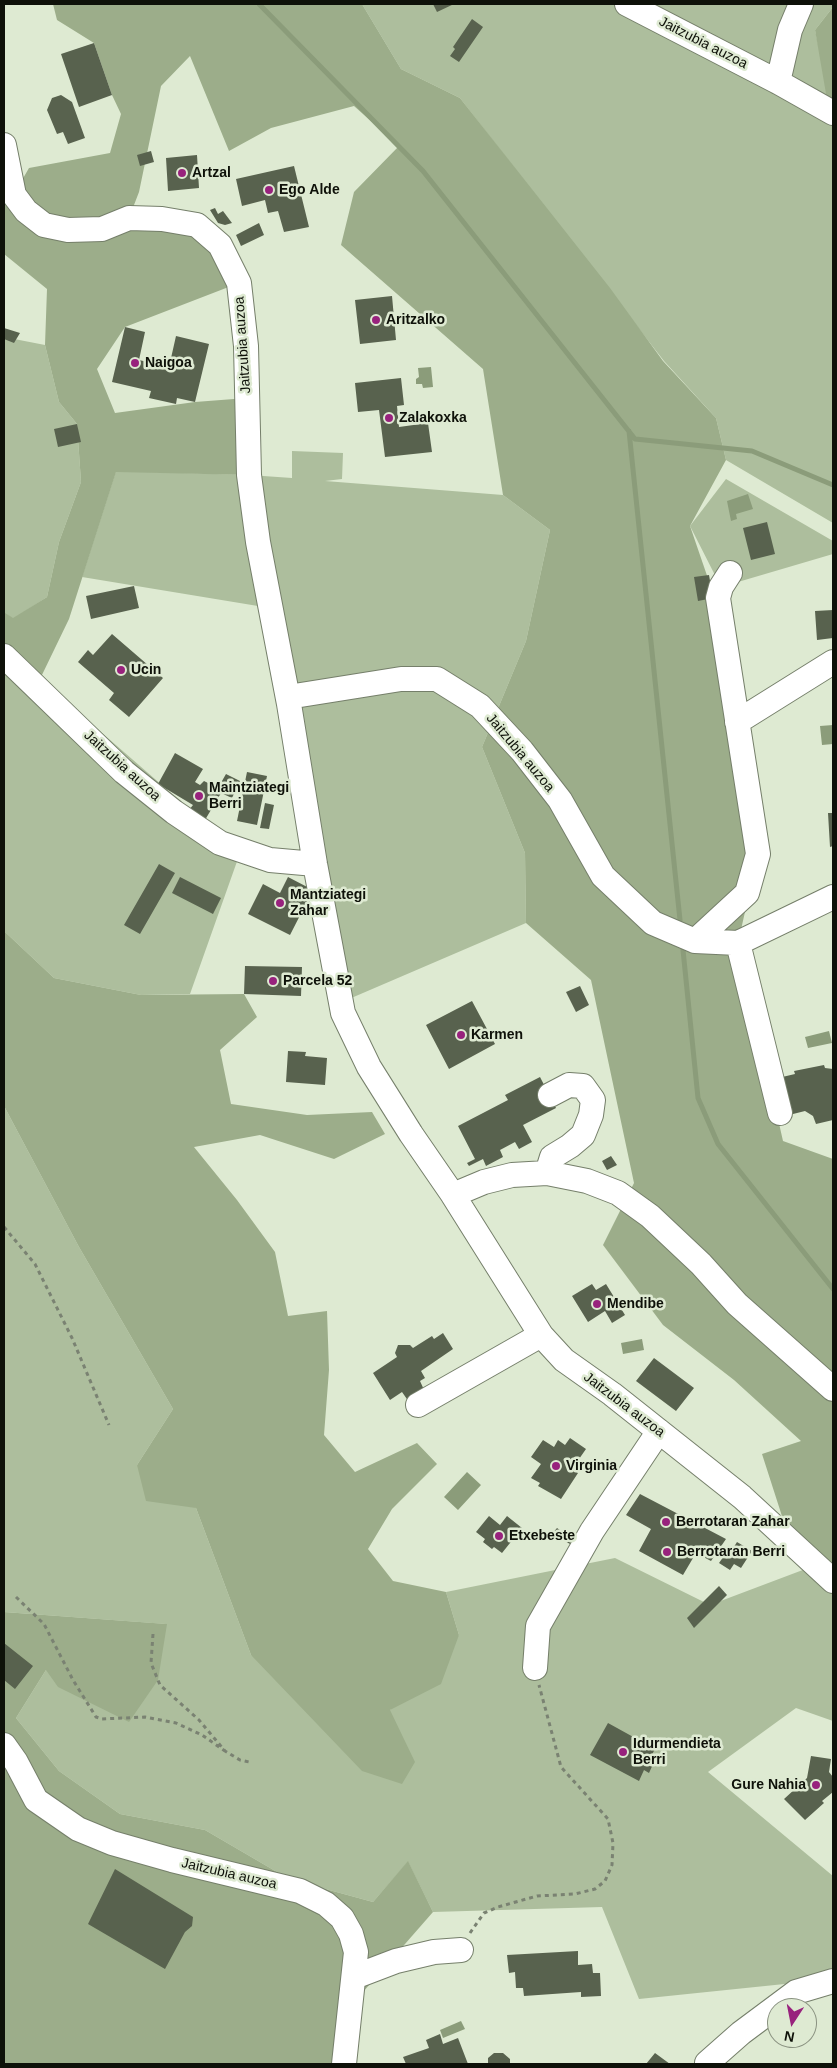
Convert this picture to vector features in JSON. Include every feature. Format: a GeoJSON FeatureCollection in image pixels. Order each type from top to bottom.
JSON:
{"type":"FeatureCollection","features":[{"type":"Feature","properties":{"kind":"street","name":"Jaitzubia auzoa"},"geometry":{"type":"LineString","coordinates":[[628,4],[778,82],[833,113]]}},
{"type":"Feature","properties":{"kind":"street"},"geometry":{"type":"LineString","coordinates":[[778,82],[790,30],[801,4]]}},
{"type":"Feature","properties":{"kind":"street","name":"Jaitzubia auzoa"},"geometry":{"type":"LineString","coordinates":[[4,145],[14,195],[26,211],[44,225],[68,230],[102,229],[129,218],[162,219],[197,225],[220,244],[239,283],[246,346],[249,475],[258,542],[288,697],[315,864],[343,1013],[369,1067],[411,1134],[453,1195],[541,1335],[564,1360],[612,1394],[742,1497],[833,1581]]}},
{"type":"Feature","properties":{"kind":"street"},"geometry":{"type":"LineString","coordinates":[[695,940],[747,893],[758,854],[718,598],[721,587],[730,572]]}},
{"type":"Feature","properties":{"kind":"street","name":"Jaitzubia auzoa"},"geometry":{"type":"LineString","coordinates":[[4,656],[124,772],[174,812],[220,843],[270,860],[315,864]]}},
{"type":"Feature","properties":{"kind":"street"},"geometry":{"type":"LineString","coordinates":[[737,722],[833,662]]}},
{"type":"Feature","properties":{"kind":"street","name":"Jaitzubia auzoa"},"geometry":{"type":"LineString","coordinates":[[288,697],[400,679],[437,679],[480,706],[522,751],[560,800],[603,876],[653,923],[695,940],[738,942],[833,898]]}},
{"type":"Feature","properties":{"kind":"street"},"geometry":{"type":"LineString","coordinates":[[738,942],[780,1113]]}},
{"type":"Feature","properties":{"kind":"street"},"geometry":{"type":"LineString","coordinates":[[547,1173],[552,1157],[583,1135],[591,1115],[593,1100],[583,1086],[569,1085],[550,1095]]}},
{"type":"Feature","properties":{"kind":"street"},"geometry":{"type":"LineString","coordinates":[[453,1195],[484,1182],[512,1175],[547,1173],[587,1180],[618,1193],[650,1216],[701,1264],[737,1304],[833,1389]]}},
{"type":"Feature","properties":{"kind":"street"},"geometry":{"type":"LineString","coordinates":[[418,1405],[541,1335]]}},
{"type":"Feature","properties":{"kind":"street"},"geometry":{"type":"LineString","coordinates":[[535,1668],[538,1626],[592,1531],[659,1432]]}},
{"type":"Feature","properties":{"kind":"street","name":"Jaitzubia auzoa"},"geometry":{"type":"LineString","coordinates":[[4,1745],[16,1762],[36,1800],[78,1829],[112,1843],[300,1891],[326,1904],[342,1918],[351,1934],[356,1952],[344,2064]]}},
{"type":"Feature","properties":{"kind":"street"},"geometry":{"type":"LineString","coordinates":[[354,1977],[368,1971],[434,1952],[461,1950]]}},
{"type":"Feature","properties":{"kind":"street"},"geometry":{"type":"LineString","coordinates":[[707,2063],[741,2033],[796,1992],[833,1981]]}},
{"type":"Feature","properties":{"kind":"path"},"geometry":{"type":"LineString","coordinates":[[4,1227],[35,1264],[72,1338],[109,1425]]}},
{"type":"Feature","properties":{"kind":"path"},"geometry":{"type":"LineString","coordinates":[[16,1597],[44,1624],[73,1680],[96,1717],[102,1719],[145,1717],[176,1723],[202,1735],[240,1760],[249,1762]]}},
{"type":"Feature","properties":{"kind":"path"},"geometry":{"type":"LineString","coordinates":[[153,1634],[151,1663],[160,1685],[200,1720],[224,1751]]}},
{"type":"Feature","properties":{"kind":"path"},"geometry":{"type":"LineString","coordinates":[[461,1950],[473,1926],[484,1913],[537,1896],[575,1894],[595,1889],[605,1881],[612,1865],[613,1843],[608,1820],[561,1767],[545,1714],[535,1668]]}},
{"type":"Feature","properties":{"kind":"shaded area"},"geometry":{"type":"Polygon","coordinates":[[[53,4],[362,4],[401,69],[460,98],[610,288],[663,361],[716,418],[726,460],[690,526],[714,596],[758,854],[738,943],[783,1141],[833,1159],[833,1581],[790,1541],[762,1454],[801,1441],[734,1380],[663,1325],[603,1245],[634,1183],[591,980],[526,923],[525,853],[482,747],[526,641],[550,530],[503,495],[483,369],[341,245],[354,192],[399,146],[354,106],[271,128],[229,151],[190,56],[161,86],[139,192],[129,218],[197,225],[239,283],[125,327],[97,369],[115,413],[195,402],[247,398],[249,475],[116,472],[69,619],[40,679],[4,642],[4,612],[13,618],[47,597],[59,542],[81,482],[77,424],[59,402],[45,345],[47,289],[4,254],[4,147],[14,194],[29,168],[110,153],[121,114],[112,95],[94,43],[57,20],[53,4]]]}},
{"type":"Feature","properties":{"kind":"shaded area"},"geometry":{"type":"Polygon","coordinates":[[[362,4],[833,4],[833,7],[815,30],[833,113],[833,523],[726,460],[716,418],[664,361],[460,98],[401,69],[362,4]]]}},
{"type":"Feature","properties":{"kind":"shaded area"},"geometry":{"type":"Polygon","coordinates":[[[833,7],[833,113],[829,111],[815,30],[833,7]]]}},
{"type":"Feature","properties":{"kind":"shaded area"},"geometry":{"type":"Polygon","coordinates":[[[4,337],[45,345],[59,402],[77,424],[81,482],[59,542],[47,597],[13,619],[4,612],[4,337]]]}},
{"type":"Feature","properties":{"kind":"shaded area"},"geometry":{"type":"Polygon","coordinates":[[[431,367],[433,387],[423,388],[422,384],[416,384],[416,379],[419,377],[418,368],[431,367]]]}},
{"type":"Feature","properties":{"kind":"shaded area"},"geometry":{"type":"Polygon","coordinates":[[[292,451],[343,453],[342,479],[325,481],[503,495],[550,530],[526,641],[482,747],[525,853],[526,923],[342,1002],[270,608],[82,577],[116,471],[292,478],[292,451]]]}},
{"type":"Feature","properties":{"kind":"shaded area"},"geometry":{"type":"Polygon","coordinates":[[[726,479],[833,541],[833,554],[721,587],[690,526],[726,479]]]}},
{"type":"Feature","properties":{"kind":"shaded area"},"geometry":{"type":"Polygon","coordinates":[[[748,494],[753,509],[736,514],[737,519],[731,521],[727,501],[748,494]]]}},
{"type":"Feature","properties":{"kind":"shaded area"},"geometry":{"type":"Polygon","coordinates":[[[5,643],[40,679],[240,853],[190,994],[141,995],[54,978],[4,931],[5,643]]]}},
{"type":"Feature","properties":{"kind":"shaded area"},"geometry":{"type":"Polygon","coordinates":[[[833,725],[833,744],[822,745],[820,726],[833,725]]]}},
{"type":"Feature","properties":{"kind":"shaded area"},"geometry":{"type":"Polygon","coordinates":[[[4,931],[54,978],[141,995],[244,994],[257,1017],[220,1050],[231,1104],[307,1115],[372,1112],[385,1134],[334,1159],[260,1135],[194,1147],[237,1200],[275,1252],[288,1316],[327,1311],[329,1370],[324,1435],[355,1472],[417,1443],[437,1464],[392,1509],[368,1549],[393,1581],[446,1592],[459,1635],[441,1684],[390,1710],[415,1762],[402,1784],[362,1771],[251,1655],[196,1508],[146,1501],[137,1465],[173,1409],[79,1247],[4,1106],[4,931]]]}},
{"type":"Feature","properties":{"kind":"shaded area"},"geometry":{"type":"Polygon","coordinates":[[[829,1031],[832,1043],[808,1048],[805,1037],[829,1031]]]}},
{"type":"Feature","properties":{"kind":"shaded area"},"geometry":{"type":"Polygon","coordinates":[[[4,1106],[79,1247],[173,1409],[137,1465],[196,1508],[251,1655],[390,1710],[459,1635],[446,1592],[615,1558],[710,1605],[816,1565],[833,1581],[833,1721],[796,1708],[708,1772],[833,1876],[833,1979],[639,1999],[602,1907],[433,1912],[408,1862],[373,1902],[289,1879],[205,1830],[120,1814],[59,1771],[16,1718],[46,1670],[166,1624],[4,1612],[4,1106]]]}},
{"type":"Feature","properties":{"kind":"shaded area"},"geometry":{"type":"Polygon","coordinates":[[[642,1339],[644,1350],[623,1354],[621,1343],[642,1339]]]}},
{"type":"Feature","properties":{"kind":"shaded area"},"geometry":{"type":"Polygon","coordinates":[[[467,1472],[481,1485],[458,1510],[444,1497],[467,1472]]]}},
{"type":"Feature","properties":{"kind":"shaded area"},"geometry":{"type":"Polygon","coordinates":[[[4,1612],[167,1624],[158,1680],[129,1722],[58,1687],[46,1670],[16,1718],[59,1771],[120,1814],[205,1830],[289,1879],[373,1902],[408,1861],[433,1912],[363,1992],[356,2064],[4,2064],[4,1612]]]}},
{"type":"Feature","properties":{"kind":"shaded area"},"geometry":{"type":"Polygon","coordinates":[[[461,2021],[465,2029],[443,2038],[440,2030],[461,2021]]]}},
{"type":"Feature","properties":{"kind":"building"},"geometry":{"type":"Polygon","coordinates":[[[433,4],[454,4],[437,12],[433,4]]]}},
{"type":"Feature","properties":{"kind":"building"},"geometry":{"type":"Polygon","coordinates":[[[472,19],[483,27],[459,62],[450,56],[455,49],[453,47],[472,19]]]}},
{"type":"Feature","properties":{"kind":"building"},"geometry":{"type":"Polygon","coordinates":[[[94,43],[112,95],[79,107],[61,54],[94,43]]]}},
{"type":"Feature","properties":{"kind":"building"},"geometry":{"type":"Polygon","coordinates":[[[61,95],[72,102],[85,138],[68,144],[63,132],[57,134],[47,110],[52,98],[61,95]]]}},
{"type":"Feature","properties":{"kind":"building"},"geometry":{"type":"Polygon","coordinates":[[[151,151],[154,162],[140,166],[137,155],[151,151]]]}},
{"type":"Feature","properties":{"kind":"building","name":"Artzal"},"geometry":{"type":"Polygon","coordinates":[[[197,155],[199,188],[168,191],[166,158],[197,155]]]}},
{"type":"Feature","properties":{"kind":"building","name":"Ego Alde"},"geometry":{"type":"Polygon","coordinates":[[[294,166],[309,227],[284,232],[278,211],[268,213],[265,200],[242,206],[236,179],[294,166]]]}},
{"type":"Feature","properties":{"kind":"building"},"geometry":{"type":"Polygon","coordinates":[[[215,208],[218,214],[223,211],[232,223],[225,225],[218,223],[210,210],[215,208]]]}},
{"type":"Feature","properties":{"kind":"building"},"geometry":{"type":"Polygon","coordinates":[[[259,223],[264,235],[241,246],[236,235],[259,223]]]}},
{"type":"Feature","properties":{"kind":"building","name":"Aritzalko"},"geometry":{"type":"Polygon","coordinates":[[[392,296],[396,340],[360,344],[355,300],[392,296]]]}},
{"type":"Feature","properties":{"kind":"building","name":"Naigoa"},"geometry":{"type":"Polygon","coordinates":[[[125,327],[145,332],[139,360],[169,367],[176,336],[209,344],[195,402],[177,398],[176,404],[149,398],[151,391],[112,382],[125,327]]]}},
{"type":"Feature","properties":{"kind":"building"},"geometry":{"type":"Polygon","coordinates":[[[4,328],[20,333],[14,343],[4,339],[4,328]]]}},
{"type":"Feature","properties":{"kind":"building","name":"Zalakoxka"},"geometry":{"type":"Polygon","coordinates":[[[401,378],[404,405],[397,406],[399,427],[428,423],[432,452],[385,457],[379,410],[358,412],[355,383],[401,378]]]}},
{"type":"Feature","properties":{"kind":"building"},"geometry":{"type":"Polygon","coordinates":[[[77,424],[81,442],[58,447],[54,429],[77,424]]]}},
{"type":"Feature","properties":{"kind":"building"},"geometry":{"type":"Polygon","coordinates":[[[767,522],[775,554],[751,560],[743,528],[767,522]]]}},
{"type":"Feature","properties":{"kind":"building"},"geometry":{"type":"Polygon","coordinates":[[[709,575],[713,598],[698,601],[694,577],[709,575]]]}},
{"type":"Feature","properties":{"kind":"building"},"geometry":{"type":"Polygon","coordinates":[[[134,586],[139,608],[91,619],[86,596],[134,586]]]}},
{"type":"Feature","properties":{"kind":"building"},"geometry":{"type":"Polygon","coordinates":[[[833,610],[833,638],[817,640],[815,611],[833,610]]]}},
{"type":"Feature","properties":{"kind":"building","name":"Ucin"},"geometry":{"type":"Polygon","coordinates":[[[112,634],[163,678],[129,717],[109,700],[114,693],[78,662],[88,650],[93,655],[112,634]]]}},
{"type":"Feature","properties":{"kind":"building","name":"Maintziategi Berri"},"geometry":{"type":"Polygon","coordinates":[[[175,753],[203,769],[195,782],[200,785],[204,781],[218,788],[226,774],[240,781],[232,798],[221,793],[205,820],[189,810],[193,805],[158,784],[175,753]]]}},
{"type":"Feature","properties":{"kind":"building"},"geometry":{"type":"Polygon","coordinates":[[[247,772],[267,776],[257,825],[237,821],[247,772]]]}},
{"type":"Feature","properties":{"kind":"building"},"geometry":{"type":"Polygon","coordinates":[[[265,803],[274,805],[269,829],[260,828],[265,803]]]}},
{"type":"Feature","properties":{"kind":"building"},"geometry":{"type":"Polygon","coordinates":[[[828,813],[833,813],[833,846],[830,847],[828,813]]]}},
{"type":"Feature","properties":{"kind":"building"},"geometry":{"type":"Polygon","coordinates":[[[159,864],[175,873],[140,934],[124,925],[159,864]]]}},
{"type":"Feature","properties":{"kind":"building"},"geometry":{"type":"Polygon","coordinates":[[[180,877],[221,898],[213,914],[172,893],[180,877]]]}},
{"type":"Feature","properties":{"kind":"building","name":"Mantziategi Zahar"},"geometry":{"type":"Polygon","coordinates":[[[288,877],[313,890],[290,935],[248,914],[263,884],[280,893],[288,877]]]}},
{"type":"Feature","properties":{"kind":"building","name":"Parcela 52"},"geometry":{"type":"Polygon","coordinates":[[[245,966],[302,967],[301,996],[244,994],[245,966]]]}},
{"type":"Feature","properties":{"kind":"building"},"geometry":{"type":"Polygon","coordinates":[[[580,986],[589,1005],[576,1012],[566,992],[580,986]]]}},
{"type":"Feature","properties":{"kind":"building","name":"Karmen"},"geometry":{"type":"Polygon","coordinates":[[[472,1001],[495,1044],[449,1069],[426,1025],[472,1001]]]}},
{"type":"Feature","properties":{"kind":"building"},"geometry":{"type":"Polygon","coordinates":[[[288,1051],[306,1052],[305,1056],[327,1058],[325,1085],[286,1082],[288,1051]]]}},
{"type":"Feature","properties":{"kind":"building"},"geometry":{"type":"Polygon","coordinates":[[[824,1065],[825,1068],[833,1069],[833,1120],[816,1124],[813,1116],[805,1111],[793,1114],[792,1110],[786,1111],[778,1078],[795,1074],[794,1071],[824,1065]]]}},
{"type":"Feature","properties":{"kind":"building"},"geometry":{"type":"Polygon","coordinates":[[[540,1077],[556,1108],[523,1125],[532,1142],[519,1149],[515,1142],[500,1150],[503,1157],[486,1166],[483,1159],[469,1166],[467,1163],[475,1159],[458,1126],[508,1100],[505,1095],[540,1077]]]}},
{"type":"Feature","properties":{"kind":"building"},"geometry":{"type":"Polygon","coordinates":[[[611,1156],[617,1165],[607,1170],[602,1161],[611,1156]]]}},
{"type":"Feature","properties":{"kind":"building","name":"Mendibe"},"geometry":{"type":"Polygon","coordinates":[[[592,1284],[596,1290],[606,1284],[625,1315],[612,1323],[605,1311],[588,1322],[572,1296],[592,1284]]]}},
{"type":"Feature","properties":{"kind":"building"},"geometry":{"type":"Polygon","coordinates":[[[443,1333],[453,1349],[421,1371],[425,1378],[420,1381],[425,1392],[409,1402],[402,1392],[390,1400],[373,1373],[397,1357],[395,1353],[398,1345],[410,1345],[413,1348],[432,1336],[434,1339],[443,1333]]]}},
{"type":"Feature","properties":{"kind":"building"},"geometry":{"type":"Polygon","coordinates":[[[654,1358],[694,1388],[676,1411],[636,1381],[654,1358]]]}},
{"type":"Feature","properties":{"kind":"building","name":"Virginia"},"geometry":{"type":"Polygon","coordinates":[[[570,1438],[586,1449],[572,1469],[578,1473],[561,1499],[538,1486],[540,1483],[531,1478],[541,1464],[531,1457],[543,1440],[554,1447],[558,1440],[565,1445],[570,1438]]]}},
{"type":"Feature","properties":{"kind":"building","name":"Berrotaran Zahar"},"geometry":{"type":"Polygon","coordinates":[[[640,1494],[726,1539],[711,1561],[696,1553],[683,1575],[639,1551],[651,1529],[626,1515],[640,1494]]]}},
{"type":"Feature","properties":{"kind":"building","name":"Etxebeste"},"geometry":{"type":"Polygon","coordinates":[[[489,1516],[500,1525],[507,1516],[522,1528],[502,1553],[494,1547],[492,1549],[483,1542],[485,1539],[476,1532],[489,1516]]]}},
{"type":"Feature","properties":{"kind":"building"},"geometry":{"type":"Polygon","coordinates":[[[557,1528],[564,1533],[558,1539],[552,1534],[557,1528]]]}},
{"type":"Feature","properties":{"kind":"building"},"geometry":{"type":"Polygon","coordinates":[[[567,1534],[574,1539],[570,1544],[563,1540],[567,1534]]]}},
{"type":"Feature","properties":{"kind":"building"},"geometry":{"type":"Polygon","coordinates":[[[737,1542],[752,1551],[741,1568],[734,1564],[730,1570],[719,1563],[724,1556],[727,1558],[737,1542]]]}},
{"type":"Feature","properties":{"kind":"building"},"geometry":{"type":"Polygon","coordinates":[[[719,1586],[727,1595],[694,1628],[687,1618],[719,1586]]]}},
{"type":"Feature","properties":{"kind":"building"},"geometry":{"type":"Polygon","coordinates":[[[4,1643],[33,1666],[15,1689],[4,1680],[4,1643]]]}},
{"type":"Feature","properties":{"kind":"building","name":"Idurmendieta Berri"},"geometry":{"type":"Polygon","coordinates":[[[608,1723],[655,1749],[649,1760],[654,1762],[649,1773],[644,1770],[639,1781],[590,1755],[608,1723]]]}},
{"type":"Feature","properties":{"kind":"building","name":"Gure Nahia"},"geometry":{"type":"Polygon","coordinates":[[[811,1756],[831,1759],[829,1772],[833,1777],[833,1792],[805,1820],[784,1799],[807,1778],[811,1756]]]}},
{"type":"Feature","properties":{"kind":"building"},"geometry":{"type":"Polygon","coordinates":[[[115,1869],[193,1917],[192,1926],[185,1932],[165,1969],[88,1924],[115,1869]]]}},
{"type":"Feature","properties":{"kind":"building"},"geometry":{"type":"Polygon","coordinates":[[[578,1951],[578,1965],[592,1964],[593,1973],[600,1973],[601,1996],[581,1997],[581,1992],[524,1996],[523,1988],[516,1988],[515,1972],[509,1973],[507,1955],[578,1951]]]}},
{"type":"Feature","properties":{"kind":"building"},"geometry":{"type":"Polygon","coordinates":[[[440,2034],[443,2044],[458,2038],[468,2064],[406,2064],[403,2057],[429,2048],[426,2040],[440,2034]]]}},
{"type":"Feature","properties":{"kind":"building"},"geometry":{"type":"Polygon","coordinates":[[[494,2053],[503,2053],[510,2059],[510,2064],[488,2064],[488,2058],[494,2053]]]}},
{"type":"Feature","properties":{"kind":"building"},"geometry":{"type":"Polygon","coordinates":[[[655,2053],[670,2064],[646,2064],[655,2053]]]}},
{"type":"Feature","properties":{"kind":"waterway"},"geometry":{"type":"LineString","coordinates":[[259,4],[423,171],[635,439],[752,451],[833,485]]}},
{"type":"Feature","properties":{"kind":"waterway"},"geometry":{"type":"LineString","coordinates":[[629,431],[680,920]]}},
{"type":"Feature","properties":{"kind":"waterway"},"geometry":{"type":"LineString","coordinates":[[683,950],[698,1098],[718,1144],[833,1289]]}},
{"type":"Feature","properties":{"kind":"place","name":"Artzal"},"geometry":{"type":"Point","coordinates":[182,173]}},
{"type":"Feature","properties":{"kind":"place","name":"Ego Alde"},"geometry":{"type":"Point","coordinates":[269,190]}},
{"type":"Feature","properties":{"kind":"place","name":"Aritzalko"},"geometry":{"type":"Point","coordinates":[376,320]}},
{"type":"Feature","properties":{"kind":"place","name":"Naigoa"},"geometry":{"type":"Point","coordinates":[135,363]}},
{"type":"Feature","properties":{"kind":"place","name":"Zalakoxka"},"geometry":{"type":"Point","coordinates":[389,418]}},
{"type":"Feature","properties":{"kind":"place","name":"Ucin"},"geometry":{"type":"Point","coordinates":[121,670]}},
{"type":"Feature","properties":{"kind":"place","name":"Maintziategi Berri"},"geometry":{"type":"Point","coordinates":[199,796]}},
{"type":"Feature","properties":{"kind":"place","name":"Mantziategi Zahar"},"geometry":{"type":"Point","coordinates":[280,903]}},
{"type":"Feature","properties":{"kind":"place","name":"Parcela 52"},"geometry":{"type":"Point","coordinates":[273,981]}},
{"type":"Feature","properties":{"kind":"place","name":"Karmen"},"geometry":{"type":"Point","coordinates":[461,1035]}},
{"type":"Feature","properties":{"kind":"place","name":"Mendibe"},"geometry":{"type":"Point","coordinates":[597,1304]}},
{"type":"Feature","properties":{"kind":"place","name":"Virginia"},"geometry":{"type":"Point","coordinates":[556,1466]}},
{"type":"Feature","properties":{"kind":"place","name":"Berrotaran Zahar"},"geometry":{"type":"Point","coordinates":[666,1522]}},
{"type":"Feature","properties":{"kind":"place","name":"Etxebeste"},"geometry":{"type":"Point","coordinates":[499,1536]}},
{"type":"Feature","properties":{"kind":"place","name":"Berrotaran Berri"},"geometry":{"type":"Point","coordinates":[667,1552]}},
{"type":"Feature","properties":{"kind":"place","name":"Idurmendieta Berri"},"geometry":{"type":"Point","coordinates":[623,1752]}},
{"type":"Feature","properties":{"kind":"place","name":"Gure Nahia"},"geometry":{"type":"Point","coordinates":[816,1785]}}]}
